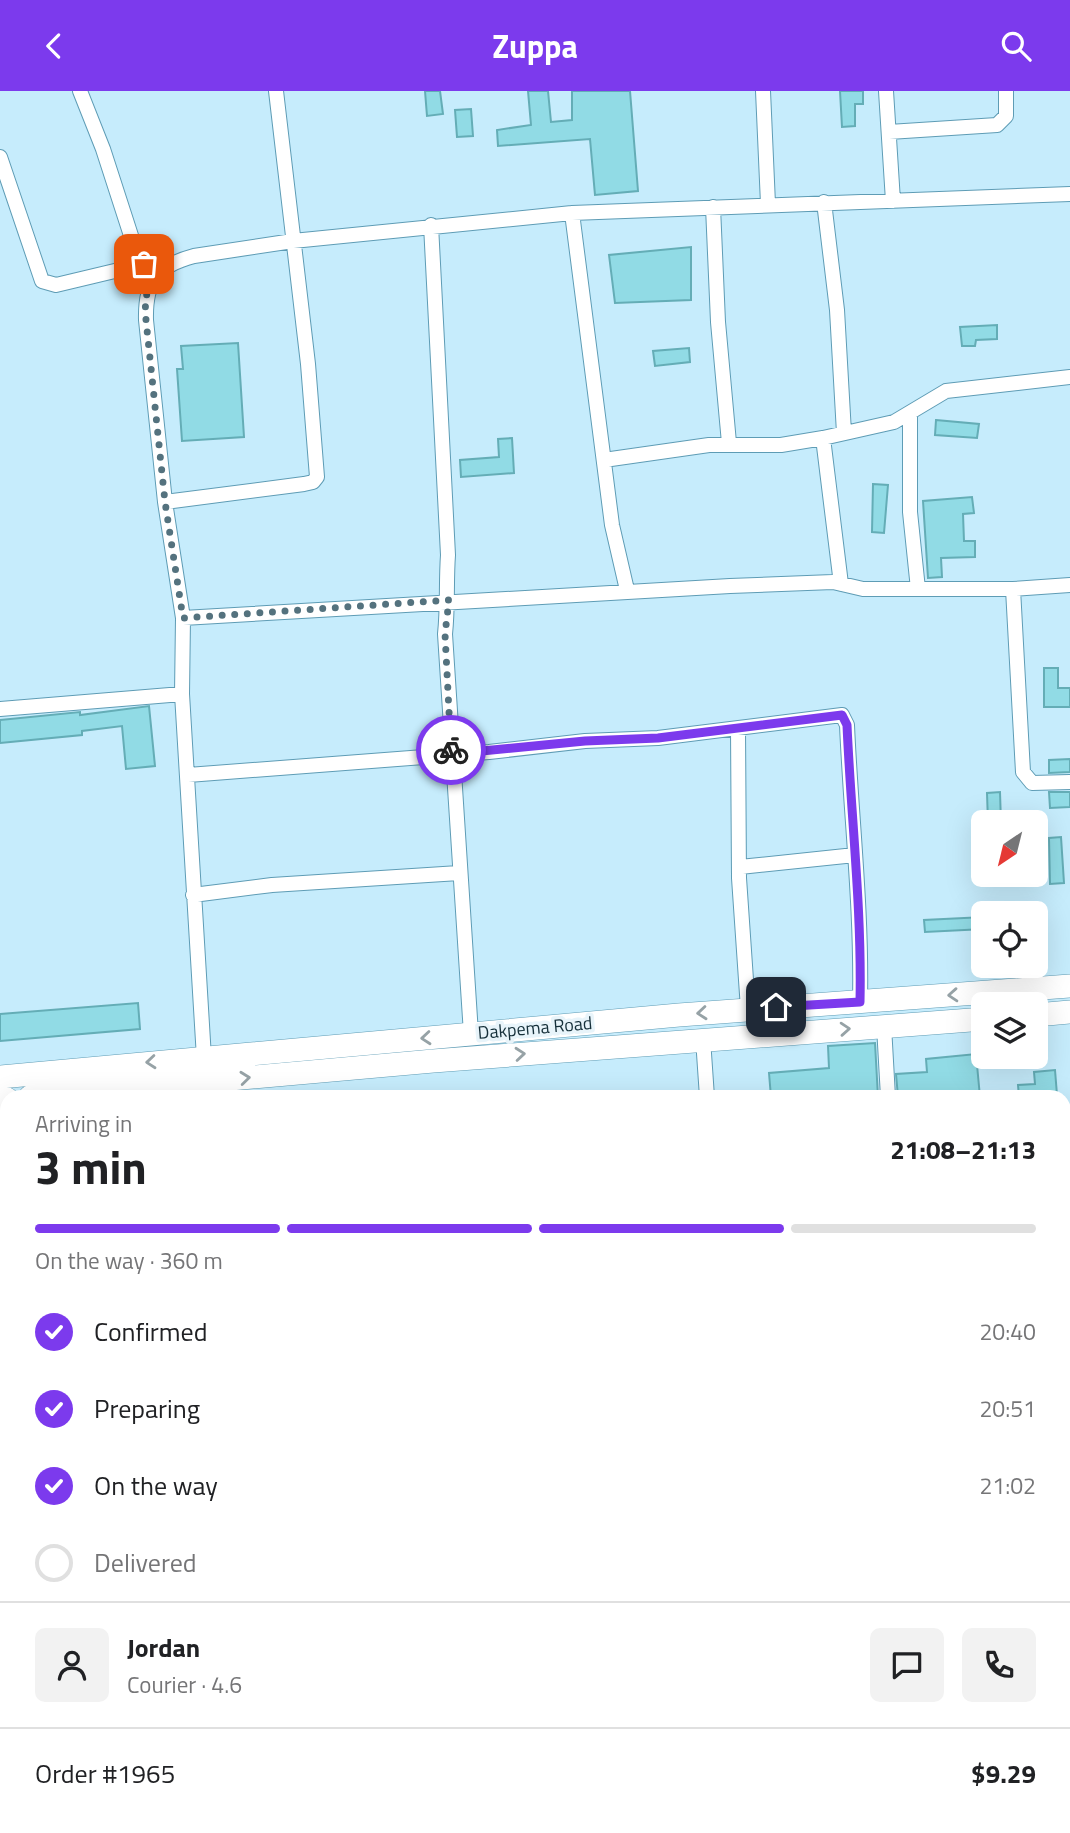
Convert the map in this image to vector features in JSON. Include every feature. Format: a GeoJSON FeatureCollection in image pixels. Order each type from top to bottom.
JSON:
{"type":"FeatureCollection","features":[{"type":"Feature","properties":{"kind":"highway","name":"Dakpema Road"},"geometry":{"type":"LineString","coordinates":[[0,1077],[748,1009],[1070,986]]}},
{"type":"Feature","properties":{"kind":"highway"},"geometry":{"type":"LineString","coordinates":[[1048,1014],[1070,1012]]}},
{"type":"Feature","properties":{"kind":"highway","name":"Dakpema Road"},"geometry":{"type":"LineString","coordinates":[[200,1090],[703,1039],[971,1020]]}},
{"type":"Feature","properties":{"kind":"street"},"geometry":{"type":"LineString","coordinates":[[80,91],[103,149],[135,248],[144,264],[156,276]]}},
{"type":"Feature","properties":{"kind":"street"},"geometry":{"type":"LineString","coordinates":[[165,502],[304,484],[313,482],[317,477],[276,91]]}},
{"type":"Feature","properties":{"kind":"street"},"geometry":{"type":"LineString","coordinates":[[763,91],[768,204]]}},
{"type":"Feature","properties":{"kind":"street"},"geometry":{"type":"LineString","coordinates":[[886,91],[893,201]]}},
{"type":"Feature","properties":{"kind":"street"},"geometry":{"type":"LineString","coordinates":[[890,132],[997,125],[1006,116],[1006,91]]}},
{"type":"Feature","properties":{"kind":"street"},"geometry":{"type":"LineString","coordinates":[[0,157],[42,281],[56,285],[144,264]]}},
{"type":"Feature","properties":{"kind":"street"},"geometry":{"type":"LineString","coordinates":[[204,1058],[182,694],[183,618],[165,502],[146,320],[145,298],[156,276],[171,262],[194,256],[431,225],[572,213],[1070,194]]}},
{"type":"Feature","properties":{"kind":"street"},"geometry":{"type":"LineString","coordinates":[[824,202],[837,310],[844,433]]}},
{"type":"Feature","properties":{"kind":"street"},"geometry":{"type":"LineString","coordinates":[[713,207],[718,322],[729,443]]}},
{"type":"Feature","properties":{"kind":"street"},"geometry":{"type":"LineString","coordinates":[[572,213],[612,525],[627,590]]}},
{"type":"Feature","properties":{"kind":"street"},"geometry":{"type":"LineString","coordinates":[[431,225],[449,600],[445,634],[471,1034]]}},
{"type":"Feature","properties":{"kind":"street"},"geometry":{"type":"LineString","coordinates":[[604,460],[729,443],[781,445],[823,438],[882,426],[910,414],[935,395],[946,391],[1070,377]]}},
{"type":"Feature","properties":{"kind":"street"},"geometry":{"type":"LineString","coordinates":[[910,414],[909,512],[918,589]]}},
{"type":"Feature","properties":{"kind":"street"},"geometry":{"type":"LineString","coordinates":[[823,438],[841,584]]}},
{"type":"Feature","properties":{"kind":"street"},"geometry":{"type":"LineString","coordinates":[[183,618],[627,590],[841,584],[863,589],[1013,589],[1070,585]]}},
{"type":"Feature","properties":{"kind":"street"},"geometry":{"type":"LineString","coordinates":[[1013,589],[1023,772],[1032,783],[1070,782]]}},
{"type":"Feature","properties":{"kind":"street"},"geometry":{"type":"LineString","coordinates":[[0,709],[182,694]]}},
{"type":"Feature","properties":{"kind":"street"},"geometry":{"type":"LineString","coordinates":[[188,775],[738,729],[842,715],[861,948],[860,1002]]}},
{"type":"Feature","properties":{"kind":"street"},"geometry":{"type":"LineString","coordinates":[[738,729],[740,867],[748,1009]]}},
{"type":"Feature","properties":{"kind":"street"},"geometry":{"type":"LineString","coordinates":[[740,867],[855,855]]}},
{"type":"Feature","properties":{"kind":"street"},"geometry":{"type":"LineString","coordinates":[[193,894],[272,885],[459,873]]}},
{"type":"Feature","properties":{"kind":"street"},"geometry":{"type":"LineString","coordinates":[[884,1026],[888,1090]]}},
{"type":"Feature","properties":{"kind":"street"},"geometry":{"type":"LineString","coordinates":[[703,1039],[707,1090]]}},
{"type":"Feature","properties":{"kind":"building"},"geometry":{"type":"Polygon","coordinates":[[[425,91],[440,91],[443,114],[427,116],[425,91]]]}},
{"type":"Feature","properties":{"kind":"building"},"geometry":{"type":"Polygon","coordinates":[[[528,91],[548,91],[551,122],[572,120],[572,91],[630,91],[638,191],[595,195],[590,139],[498,146],[497,130],[531,125],[528,91]]]}},
{"type":"Feature","properties":{"kind":"building"},"geometry":{"type":"Polygon","coordinates":[[[840,91],[863,91],[863,104],[855,104],[855,126],[842,127],[840,91]]]}},
{"type":"Feature","properties":{"kind":"building"},"geometry":{"type":"Polygon","coordinates":[[[471,109],[473,136],[457,137],[455,110],[471,109]]]}},
{"type":"Feature","properties":{"kind":"building"},"geometry":{"type":"Polygon","coordinates":[[[691,247],[691,300],[615,303],[609,255],[691,247]]]}},
{"type":"Feature","properties":{"kind":"building"},"geometry":{"type":"Polygon","coordinates":[[[997,325],[997,339],[976,340],[975,346],[962,346],[960,327],[997,325]]]}},
{"type":"Feature","properties":{"kind":"building"},"geometry":{"type":"Polygon","coordinates":[[[238,343],[244,437],[182,441],[177,369],[183,369],[181,346],[238,343]]]}},
{"type":"Feature","properties":{"kind":"building"},"geometry":{"type":"Polygon","coordinates":[[[689,348],[690,362],[655,366],[653,351],[689,348]]]}},
{"type":"Feature","properties":{"kind":"building"},"geometry":{"type":"Polygon","coordinates":[[[936,420],[979,424],[977,438],[935,435],[936,420]]]}},
{"type":"Feature","properties":{"kind":"building"},"geometry":{"type":"Polygon","coordinates":[[[512,438],[514,473],[461,477],[460,460],[499,457],[498,439],[512,438]]]}},
{"type":"Feature","properties":{"kind":"building"},"geometry":{"type":"Polygon","coordinates":[[[873,484],[888,485],[884,533],[872,532],[873,484]]]}},
{"type":"Feature","properties":{"kind":"building"},"geometry":{"type":"Polygon","coordinates":[[[972,497],[974,513],[963,514],[964,541],[975,541],[975,557],[941,558],[942,577],[928,578],[923,501],[972,497]]]}},
{"type":"Feature","properties":{"kind":"building"},"geometry":{"type":"Polygon","coordinates":[[[1044,668],[1058,668],[1058,688],[1070,688],[1070,707],[1044,707],[1044,668]]]}},
{"type":"Feature","properties":{"kind":"building"},"geometry":{"type":"Polygon","coordinates":[[[149,706],[155,766],[126,769],[122,726],[82,731],[82,735],[0,743],[0,720],[80,712],[80,715],[149,706]]]}},
{"type":"Feature","properties":{"kind":"building"},"geometry":{"type":"Polygon","coordinates":[[[1070,759],[1070,772],[1049,773],[1049,760],[1070,759]]]}},
{"type":"Feature","properties":{"kind":"building"},"geometry":{"type":"Polygon","coordinates":[[[1000,792],[1001,810],[988,810],[987,793],[1000,792]]]}},
{"type":"Feature","properties":{"kind":"building"},"geometry":{"type":"Polygon","coordinates":[[[1049,792],[1070,792],[1070,807],[1050,808],[1049,792]]]}},
{"type":"Feature","properties":{"kind":"building"},"geometry":{"type":"Polygon","coordinates":[[[1061,837],[1064,883],[1050,884],[1049,838],[1061,837]]]}},
{"type":"Feature","properties":{"kind":"building"},"geometry":{"type":"Polygon","coordinates":[[[971,918],[971,930],[925,932],[924,920],[971,918]]]}},
{"type":"Feature","properties":{"kind":"building"},"geometry":{"type":"Polygon","coordinates":[[[138,1003],[140,1029],[0,1041],[0,1014],[138,1003]]]}},
{"type":"Feature","properties":{"kind":"building"},"geometry":{"type":"Polygon","coordinates":[[[875,1043],[878,1090],[770,1090],[769,1073],[829,1068],[828,1046],[875,1043]]]}},
{"type":"Feature","properties":{"kind":"building"},"geometry":{"type":"Polygon","coordinates":[[[971,1054],[971,1069],[977,1069],[979,1090],[897,1090],[896,1074],[927,1072],[926,1059],[971,1054]]]}},
{"type":"Feature","properties":{"kind":"building"},"geometry":{"type":"Polygon","coordinates":[[[1055,1070],[1057,1090],[1018,1090],[1018,1085],[1035,1084],[1034,1072],[1055,1070]]]}},
{"type":"Feature","properties":{"kind":"way so far"},"geometry":{"type":"LineString","coordinates":[[144,264],[156,276],[145,298],[146,320],[165,502],[183,618],[407,605],[449,600],[445,634],[451,750]]}},
{"type":"Feature","properties":{"kind":"route"},"geometry":{"type":"LineString","coordinates":[[451,750],[451,754],[489,752],[585,741],[658,738],[842,715],[847,725],[855,845],[861,948],[860,1002],[776,1007]]}}]}
